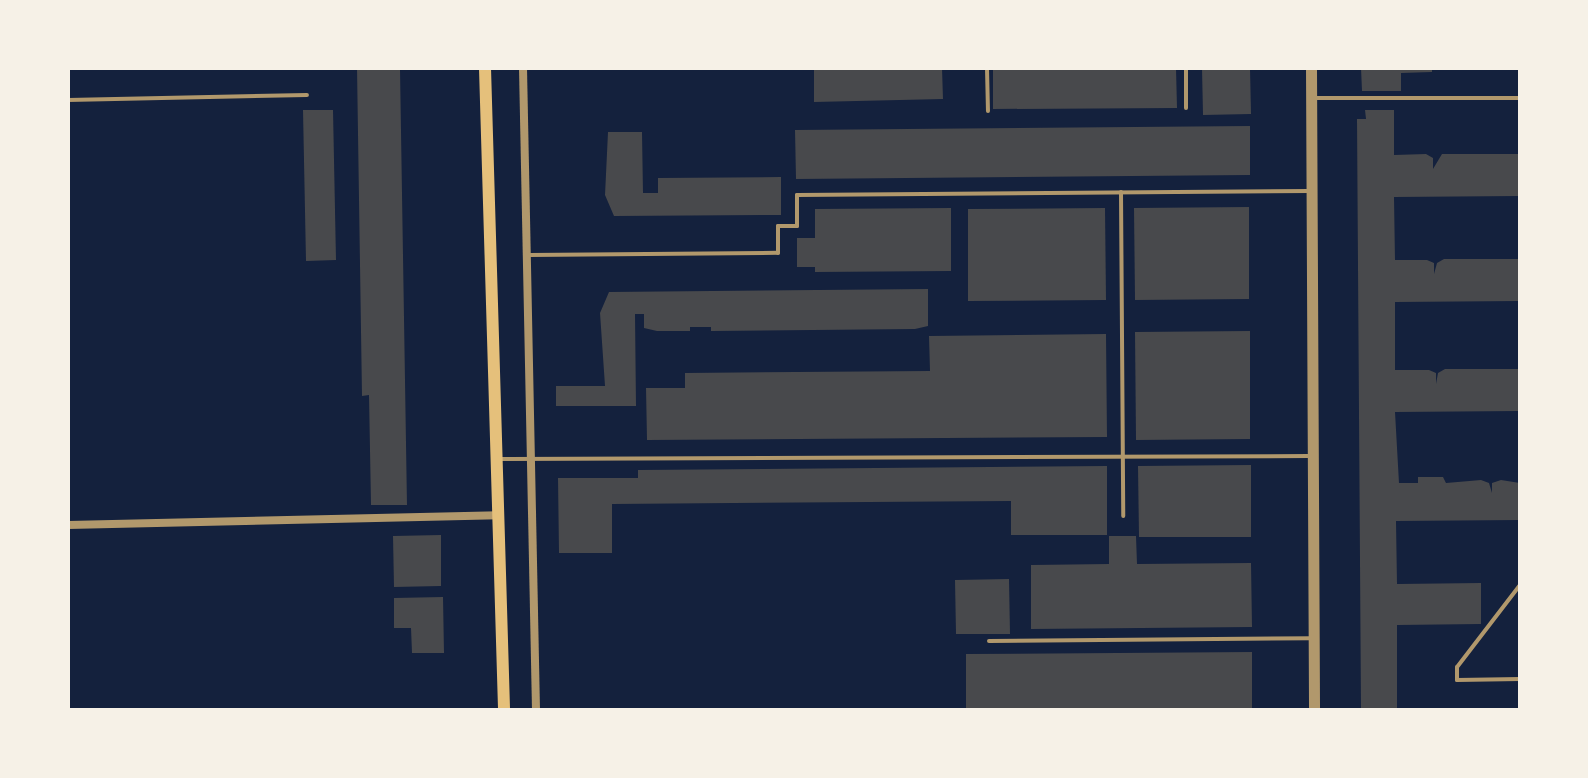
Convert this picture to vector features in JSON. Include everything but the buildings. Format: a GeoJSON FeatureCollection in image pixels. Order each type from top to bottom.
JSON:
{"type":"FeatureCollection","features":[{"type":"Feature","properties":{"kind":"main road"},"geometry":{"type":"LineString","coordinates":[[485,68],[504,710]]}},
{"type":"Feature","properties":{"kind":"street"},"geometry":{"type":"LineString","coordinates":[[523,68],[536,710]]}},
{"type":"Feature","properties":{"kind":"street"},"geometry":{"type":"LineString","coordinates":[[1311,68],[1314,710]]}},
{"type":"Feature","properties":{"kind":"street"},"geometry":{"type":"LineString","coordinates":[[68,525],[498,515]]}},
{"type":"Feature","properties":{"kind":"lane"},"geometry":{"type":"LineString","coordinates":[[987,68],[988,111]]}},
{"type":"Feature","properties":{"kind":"lane"},"geometry":{"type":"LineString","coordinates":[[1186,68],[1186,108]]}},
{"type":"Feature","properties":{"kind":"lane"},"geometry":{"type":"LineString","coordinates":[[68,100],[307,95]]}},
{"type":"Feature","properties":{"kind":"lane"},"geometry":{"type":"LineString","coordinates":[[1311,98],[1520,98]]}},
{"type":"Feature","properties":{"kind":"lane"},"geometry":{"type":"LineString","coordinates":[[527,255],[778,253],[778,226],[797,226],[797,195],[1312,191]]}},
{"type":"Feature","properties":{"kind":"lane"},"geometry":{"type":"LineString","coordinates":[[1121,192],[1123,516]]}},
{"type":"Feature","properties":{"kind":"lane"},"geometry":{"type":"LineString","coordinates":[[496,459],[1313,456]]}},
{"type":"Feature","properties":{"kind":"lane"},"geometry":{"type":"LineString","coordinates":[[1520,585],[1457,667],[1457,680],[1520,679]]}},
{"type":"Feature","properties":{"kind":"lane"},"geometry":{"type":"LineString","coordinates":[[989,641],[1314,638]]}}]}
